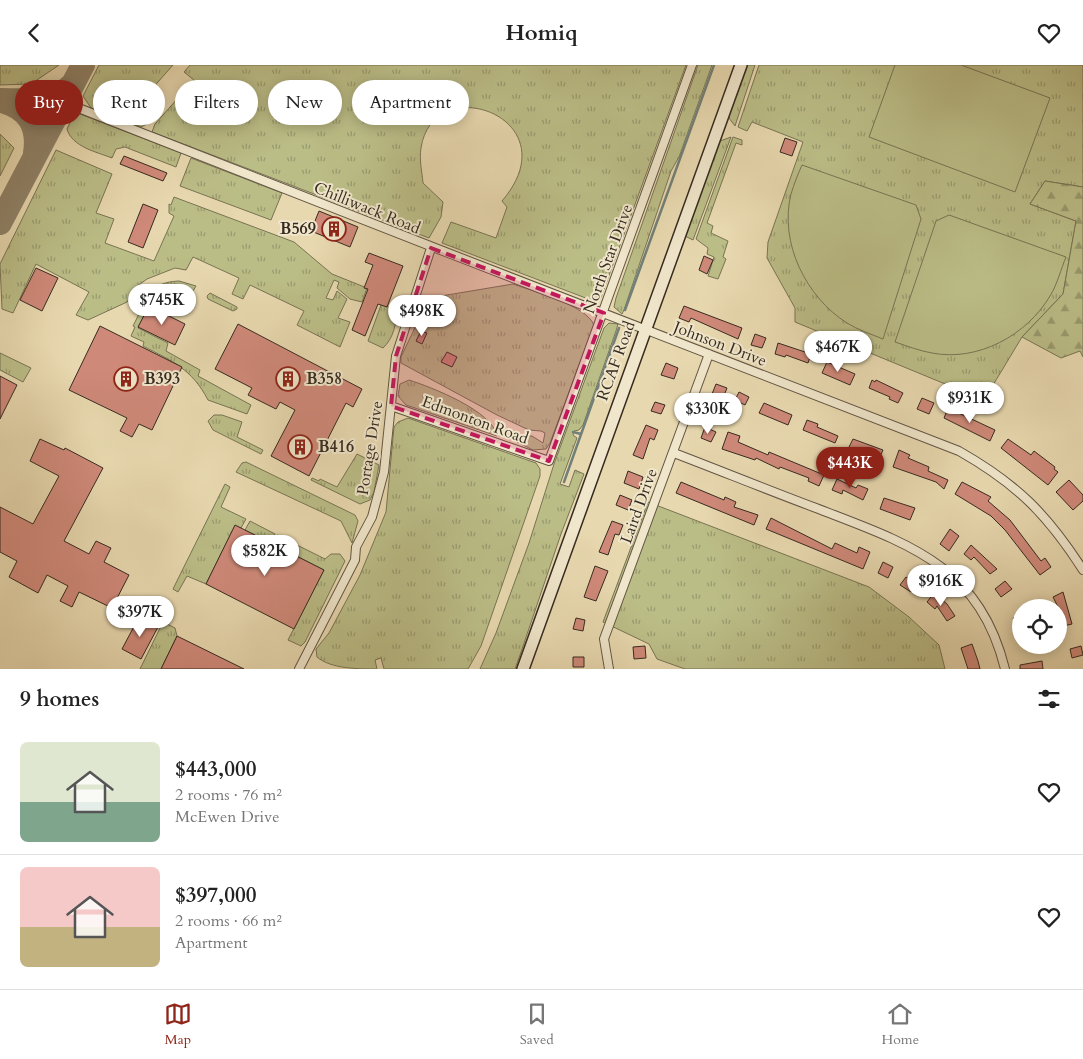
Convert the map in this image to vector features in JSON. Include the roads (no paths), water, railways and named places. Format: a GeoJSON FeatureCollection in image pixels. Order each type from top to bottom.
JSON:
{"type":"FeatureCollection","features":[{"type":"Feature","properties":{"kind":"main road","name":"RCAF Road"},"geometry":{"type":"LineString","coordinates":[[523,669],[740,65]]}},
{"type":"Feature","properties":{"kind":"street","name":"North Star Drive"},"geometry":{"type":"LineString","coordinates":[[549,461],[692,65]]}},
{"type":"Feature","properties":{"kind":"street","name":"Chilliwack Road"},"geometry":{"type":"LineString","coordinates":[[83,110],[431,248],[645,329]]}},
{"type":"Feature","properties":{"kind":"street","name":"Portage Drive"},"geometry":{"type":"LineString","coordinates":[[299,669],[355,560],[356,547],[372,517],[384,472],[396,356],[431,248]]}},
{"type":"Feature","properties":{"kind":"street","name":"Johnson Drive"},"geometry":{"type":"LineString","coordinates":[[645,329],[959,451],[989,469],[1036,507],[1053,526],[1083,570]]}},
{"type":"Feature","properties":{"kind":"street","name":"Laird Drive"},"geometry":{"type":"LineString","coordinates":[[609,669],[604,639],[709,354]]}},
{"type":"Feature","properties":{"kind":"street","name":"Edmonton Road"},"geometry":{"type":"LineString","coordinates":[[391,406],[549,461]]}},
{"type":"Feature","properties":{"kind":"street"},"geometry":{"type":"LineString","coordinates":[[674,453],[881,533],[928,556],[958,581],[980,607],[1001,651],[1005,669]]}},
{"type":"Feature","properties":{"kind":"waterway"},"geometry":{"type":"LineString","coordinates":[[625,310],[714,65]]}},
{"type":"Feature","properties":{"kind":"waterway"},"geometry":{"type":"LineString","coordinates":[[564,482],[619,328]]}},
{"type":"Feature","properties":{"kind":"waterway"},"geometry":{"type":"LineString","coordinates":[[573,432],[581,434]]}},
{"type":"Feature","properties":{"kind":"place","name":"B569"},"geometry":{"type":"Point","coordinates":[334,229]}},
{"type":"Feature","properties":{"kind":"place","name":"B393"},"geometry":{"type":"Point","coordinates":[126,379]}},
{"type":"Feature","properties":{"kind":"place","name":"B358"},"geometry":{"type":"Point","coordinates":[288,379]}},
{"type":"Feature","properties":{"kind":"place","name":"B416"},"geometry":{"type":"Point","coordinates":[300,447]}}]}
